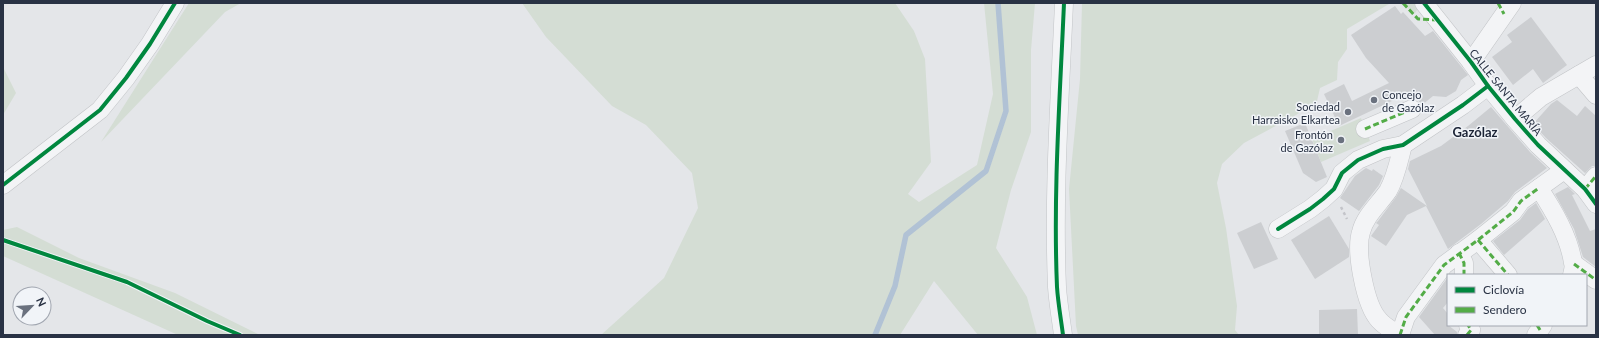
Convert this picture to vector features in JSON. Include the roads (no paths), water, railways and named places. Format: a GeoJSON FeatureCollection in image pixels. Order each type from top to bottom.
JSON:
{"type":"FeatureCollection","features":[{"type":"Feature","properties":{"kind":"street"},"geometry":{"type":"LineString","coordinates":[[3,185],[100,110],[126,78],[150,44],[175,3]]}},
{"type":"Feature","properties":{"kind":"street"},"geometry":{"type":"LineString","coordinates":[[1063,335],[1057,288],[1056,172],[1064,3]]}},
{"type":"Feature","properties":{"kind":"street","name":"CALLE SANTA MARÍA"},"geometry":{"type":"LineString","coordinates":[[1424,3],[1488,86],[1538,145],[1564,170],[1590,182],[1596,204]]}},
{"type":"Feature","properties":{"kind":"street"},"geometry":{"type":"LineString","coordinates":[[1471,62],[1504,7]]}},
{"type":"Feature","properties":{"kind":"street"},"geometry":{"type":"LineString","coordinates":[[1515,118],[1541,97],[1596,65]]}},
{"type":"Feature","properties":{"kind":"street"},"geometry":{"type":"LineString","coordinates":[[1578,75],[1596,95]]}},
{"type":"Feature","properties":{"kind":"street"},"geometry":{"type":"LineString","coordinates":[[1278,229],[1323,199],[1334,189],[1342,173],[1358,160],[1383,149],[1403,145],[1488,86]]}},
{"type":"Feature","properties":{"kind":"street"},"geometry":{"type":"LineString","coordinates":[[1365,129],[1409,106],[1426,129]]}},
{"type":"Feature","properties":{"kind":"street"},"geometry":{"type":"LineString","coordinates":[[1403,145],[1394,177],[1388,190],[1365,222],[1361,232],[1360,260],[1369,301],[1378,319],[1399,335],[1406,317],[1444,265],[1513,212],[1521,201],[1564,170]]}},
{"type":"Feature","properties":{"kind":"street"},"geometry":{"type":"LineString","coordinates":[[1539,188],[1557,218],[1567,242],[1573,270],[1582,274]]}},
{"type":"Feature","properties":{"kind":"street"},"geometry":{"type":"LineString","coordinates":[[1478,240],[1507,274]]}},
{"type":"Feature","properties":{"kind":"street"},"geometry":{"type":"LineString","coordinates":[[1459,253],[1464,263],[1464,274]]}},
{"type":"Feature","properties":{"kind":"street"},"geometry":{"type":"LineString","coordinates":[[1467,335],[1471,330],[1469,326]]}},
{"type":"Feature","properties":{"kind":"waterway"},"geometry":{"type":"LineString","coordinates":[[875,335],[895,286],[906,235],[986,171],[1006,111],[998,3]]}},
{"type":"Feature","properties":{"kind":"place","name":"Concejo de Gazólaz"},"geometry":{"type":"Point","coordinates":[1374,100]}},
{"type":"Feature","properties":{"kind":"place","name":"Sociedad Harraisko Elkartea"},"geometry":{"type":"Point","coordinates":[1348,112]}},
{"type":"Feature","properties":{"kind":"place","name":"Frontón de Gazólaz"},"geometry":{"type":"Point","coordinates":[1341,140]}},
{"type":"Feature","properties":{"kind":"district","name":"Gazólaz"},"geometry":{"type":"Point","coordinates":[1475,132]}}]}
